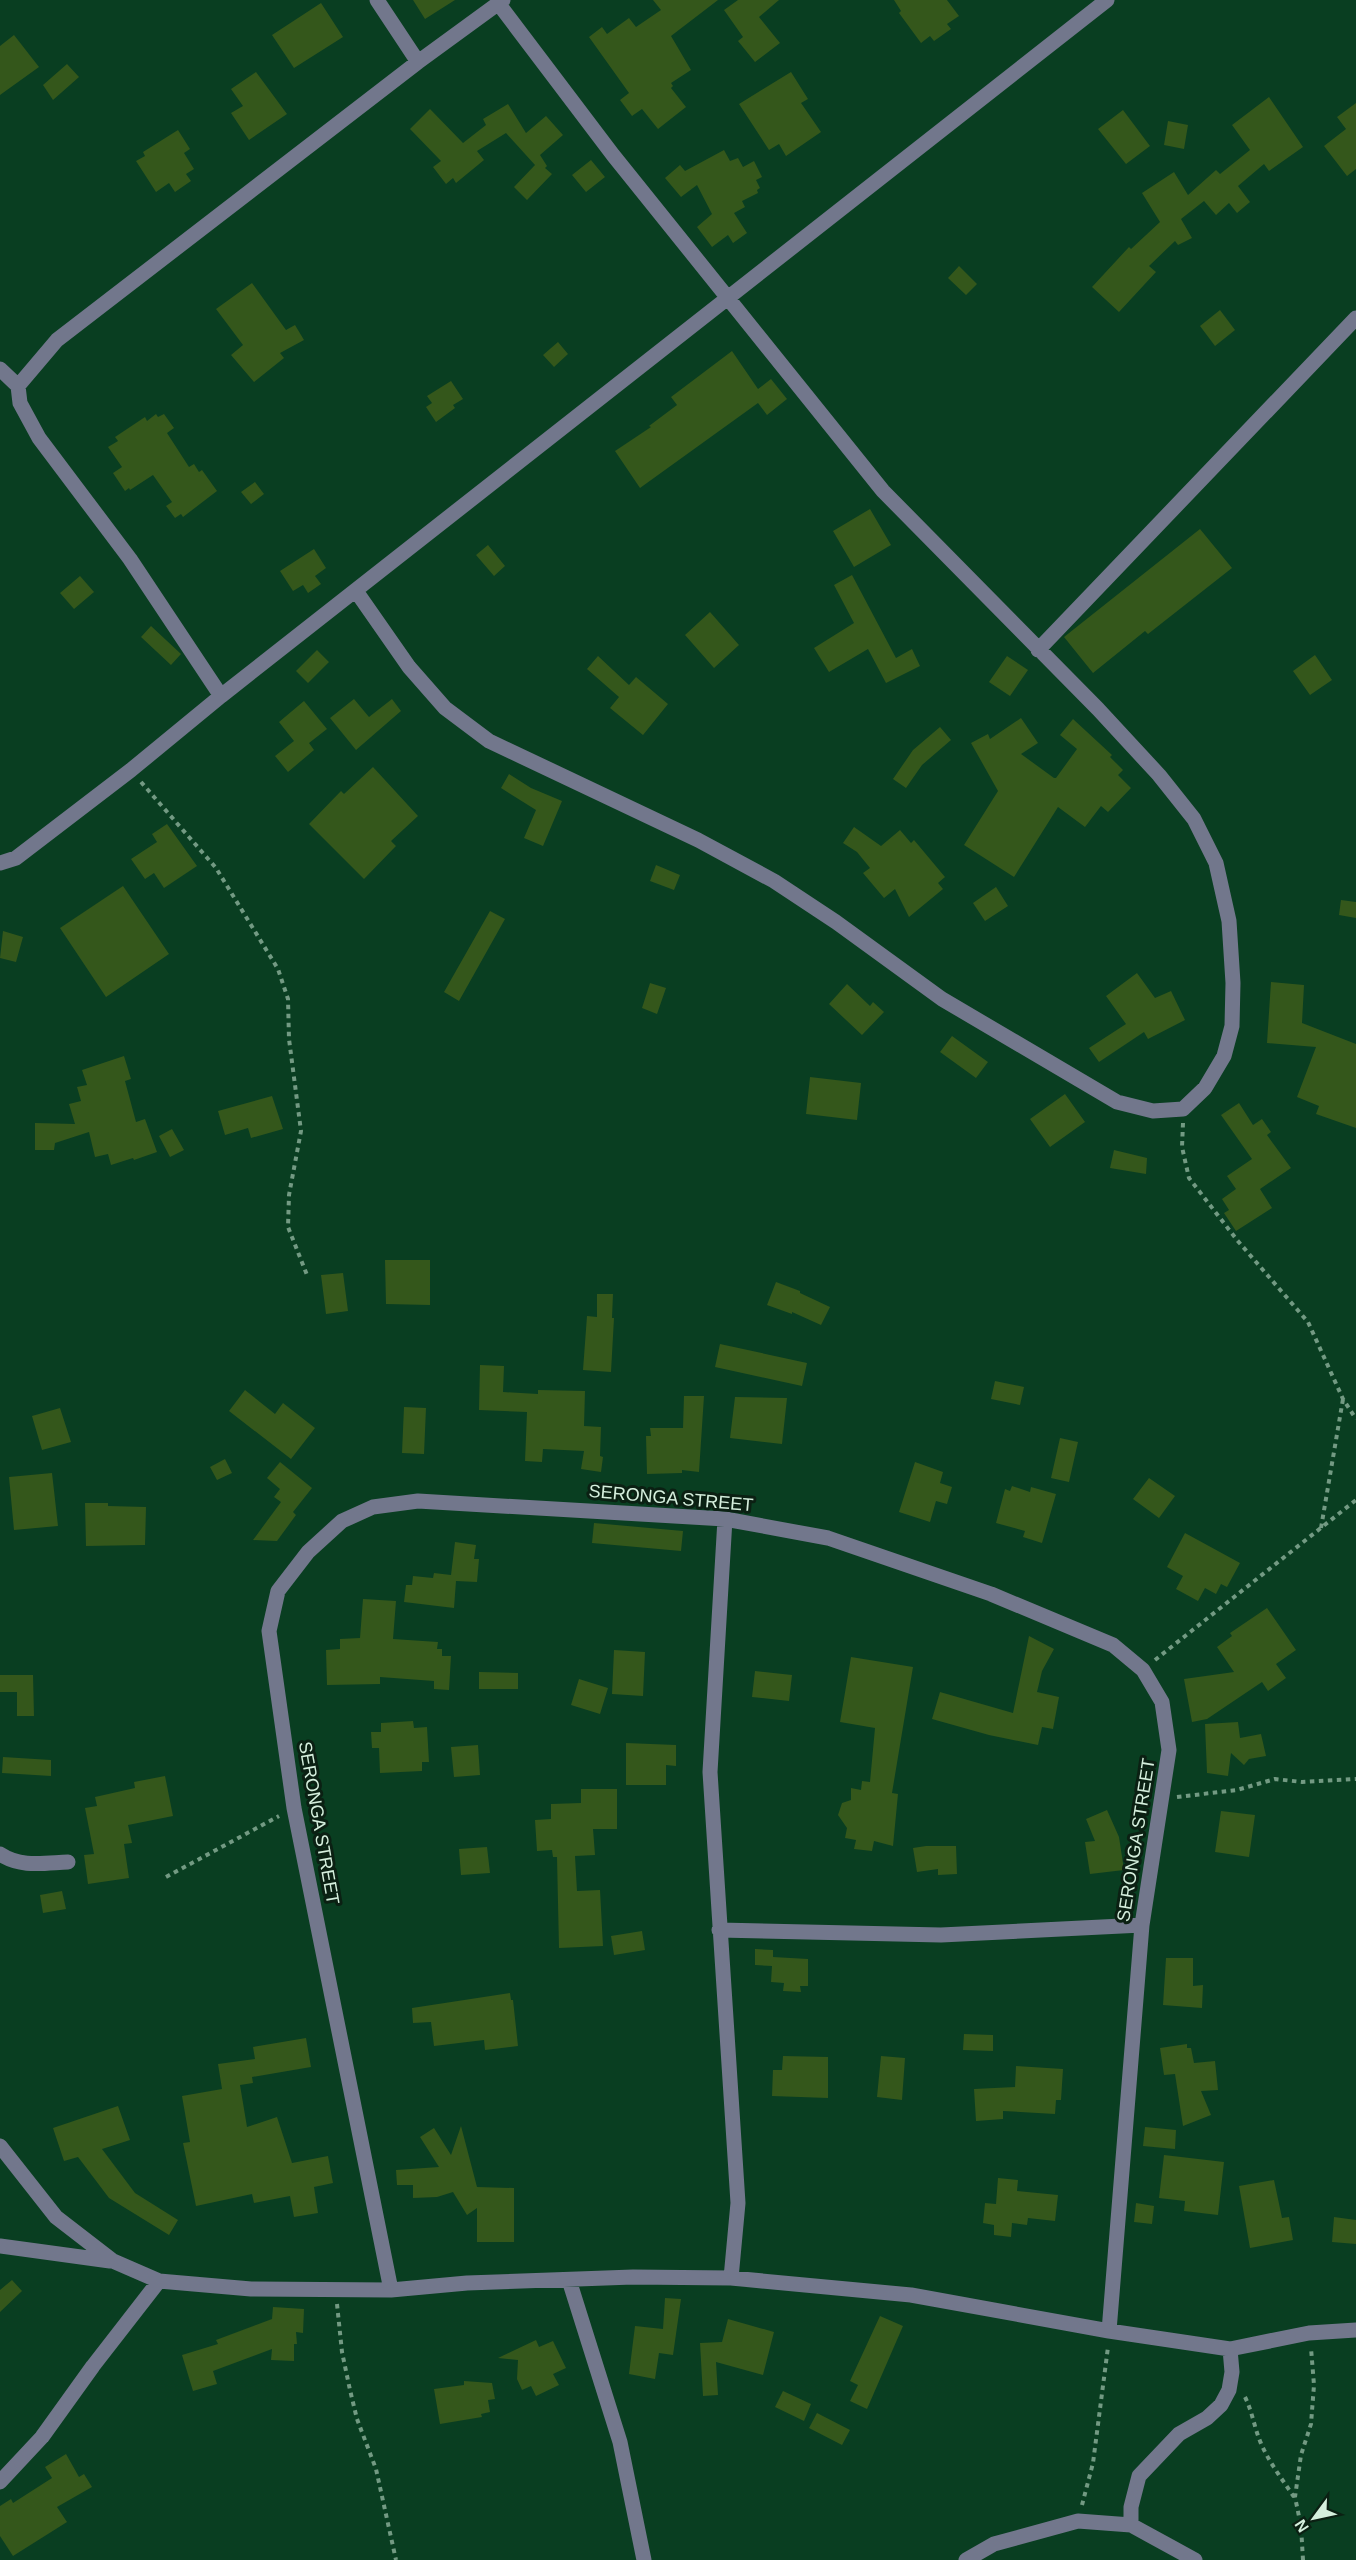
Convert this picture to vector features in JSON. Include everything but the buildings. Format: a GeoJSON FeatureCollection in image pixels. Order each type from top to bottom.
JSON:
{"type":"FeatureCollection","features":[{"type":"Feature","properties":{"kind":"street"},"geometry":{"type":"LineString","coordinates":[[377,0],[418,62]]}},
{"type":"Feature","properties":{"kind":"street"},"geometry":{"type":"LineString","coordinates":[[0,863],[16,858],[131,770],[221,696],[1107,0]]}},
{"type":"Feature","properties":{"kind":"street"},"geometry":{"type":"LineString","coordinates":[[18,386],[57,340],[418,62],[501,2],[613,155],[883,491],[1098,709],[1159,775],[1194,819],[1216,863],[1229,921],[1233,983],[1232,1026],[1224,1056],[1205,1089],[1183,1109],[1153,1112],[1117,1102],[942,999],[836,922],[774,881],[698,840],[489,741],[445,708],[409,667],[356,591]]}},
{"type":"Feature","properties":{"kind":"street"},"geometry":{"type":"LineString","coordinates":[[1038,650],[1356,318]]}},
{"type":"Feature","properties":{"kind":"street"},"geometry":{"type":"LineString","coordinates":[[0,369],[18,386],[20,403],[39,438],[130,559],[221,696]]}},
{"type":"Feature","properties":{"kind":"street","name":"SERONGA STREET"},"geometry":{"type":"LineString","coordinates":[[391,2290],[294,1808],[269,1631],[278,1591],[308,1552],[342,1521],[372,1507],[418,1501],[725,1519],[828,1538],[991,1594],[1113,1646],[1143,1670],[1162,1702],[1169,1750],[1142,1925],[1109,2331]]}},
{"type":"Feature","properties":{"kind":"street"},"geometry":{"type":"LineString","coordinates":[[725,1519],[710,1772],[738,2203],[731,2278]]}},
{"type":"Feature","properties":{"kind":"street"},"geometry":{"type":"LineString","coordinates":[[0,1854],[9,1861],[24,1864],[68,1862]]}},
{"type":"Feature","properties":{"kind":"street"},"geometry":{"type":"LineString","coordinates":[[719,1930],[941,1935],[1142,1925]]}},
{"type":"Feature","properties":{"kind":"street"},"geometry":{"type":"LineString","coordinates":[[0,2146],[56,2217],[113,2261],[159,2281],[251,2289],[391,2290],[467,2283],[633,2277],[731,2278],[912,2295],[1109,2331],[1230,2349],[1309,2333],[1356,2330]]}},
{"type":"Feature","properties":{"kind":"street"},"geometry":{"type":"LineString","coordinates":[[0,2246],[113,2261]]}},
{"type":"Feature","properties":{"kind":"street"},"geometry":{"type":"LineString","coordinates":[[570,2280],[620,2442],[644,2560]]}},
{"type":"Feature","properties":{"kind":"street"},"geometry":{"type":"LineString","coordinates":[[0,2482],[42,2437],[93,2366],[159,2281]]}},
{"type":"Feature","properties":{"kind":"street"},"geometry":{"type":"LineString","coordinates":[[1131,2525],[1131,2507],[1139,2476],[1179,2434],[1207,2418],[1221,2405],[1230,2390],[1232,2372],[1230,2349]]}},
{"type":"Feature","properties":{"kind":"street"},"geometry":{"type":"LineString","coordinates":[[966,2560],[994,2544],[1078,2522],[1131,2525],[1195,2560]]}},
{"type":"Feature","properties":{"kind":"path"},"geometry":{"type":"LineString","coordinates":[[131,770],[216,868],[278,969],[288,999],[289,1039],[301,1131],[289,1195],[288,1227],[307,1275]]}},
{"type":"Feature","properties":{"kind":"path"},"geometry":{"type":"LineString","coordinates":[[1183,1109],[1182,1147],[1190,1178],[1237,1240],[1308,1322],[1343,1399],[1356,1419]]}},
{"type":"Feature","properties":{"kind":"path"},"geometry":{"type":"LineString","coordinates":[[1320,1528],[1343,1399]]}},
{"type":"Feature","properties":{"kind":"path"},"geometry":{"type":"LineString","coordinates":[[1143,1670],[1356,1500]]}},
{"type":"Feature","properties":{"kind":"path"},"geometry":{"type":"LineString","coordinates":[[1161,1799],[1238,1790],[1275,1779],[1302,1782],[1356,1779]]}},
{"type":"Feature","properties":{"kind":"path"},"geometry":{"type":"LineString","coordinates":[[166,1877],[294,1808]]}},
{"type":"Feature","properties":{"kind":"path"},"geometry":{"type":"LineString","coordinates":[[334,2290],[342,2352],[350,2390],[357,2419],[376,2469],[396,2560]]}},
{"type":"Feature","properties":{"kind":"path"},"geometry":{"type":"LineString","coordinates":[[1078,2522],[1093,2463],[1109,2331]]}},
{"type":"Feature","properties":{"kind":"path"},"geometry":{"type":"LineString","coordinates":[[1303,2560],[1301,2526],[1295,2497],[1301,2455],[1311,2424],[1314,2385],[1309,2333]]}},
{"type":"Feature","properties":{"kind":"path"},"geometry":{"type":"LineString","coordinates":[[1232,2372],[1254,2416],[1260,2440],[1275,2469],[1295,2497]]}}]}
